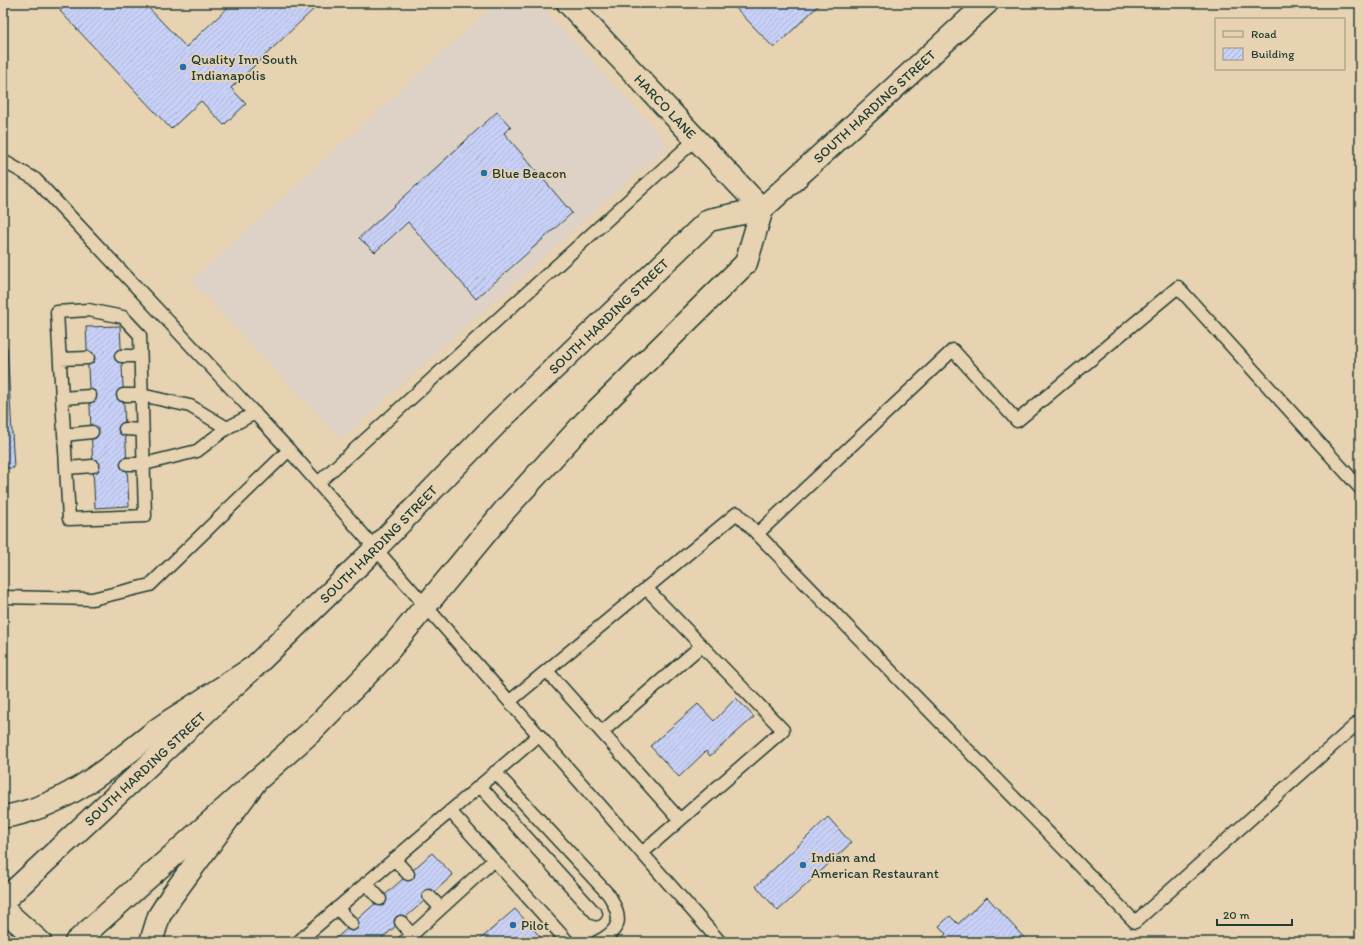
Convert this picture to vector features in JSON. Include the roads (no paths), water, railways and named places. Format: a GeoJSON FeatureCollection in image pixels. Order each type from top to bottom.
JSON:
{"type":"FeatureCollection","features":[{"type":"Feature","properties":{"kind":"main road","name":"HARCO LANE"},"geometry":{"type":"LineString","coordinates":[[568,3],[762,209]]}},
{"type":"Feature","properties":{"kind":"main road","name":"SOUTH HARDING STREET"},"geometry":{"type":"LineString","coordinates":[[3,901],[254,667],[376,548],[498,422],[709,220],[762,209],[987,3]]}},
{"type":"Feature","properties":{"kind":"main road"},"geometry":{"type":"LineString","coordinates":[[76,942],[328,715],[380,661],[504,511],[586,421],[746,263],[762,209]]}},
{"type":"Feature","properties":{"kind":"main road"},"geometry":{"type":"LineString","coordinates":[[3,817],[23,814],[55,802],[80,788],[120,760],[155,731],[254,667]]}},
{"type":"Feature","properties":{"kind":"main road"},"geometry":{"type":"LineString","coordinates":[[151,942],[159,916],[171,897],[256,781]]}},
{"type":"Feature","properties":{"kind":"main road"},"geometry":{"type":"LineString","coordinates":[[3,909],[40,942]]}},
{"type":"Feature","properties":{"kind":"lane"},"geometry":{"type":"LineString","coordinates":[[318,483],[696,139]]}},
{"type":"Feature","properties":{"kind":"lane"},"geometry":{"type":"LineString","coordinates":[[3,161],[35,179],[289,450],[427,605],[720,942]]}},
{"type":"Feature","properties":{"kind":"lane"},"geometry":{"type":"LineString","coordinates":[[757,534],[953,350],[1017,421],[1178,287],[1360,488]]}},
{"type":"Feature","properties":{"kind":"lane"},"geometry":{"type":"LineString","coordinates":[[88,310],[123,318],[140,335],[140,356],[145,516],[69,519],[57,312],[88,310]]}},
{"type":"Feature","properties":{"kind":"lane"},"geometry":{"type":"LineString","coordinates":[[121,356],[140,356]]}},
{"type":"Feature","properties":{"kind":"lane"},"geometry":{"type":"LineString","coordinates":[[60,359],[88,358]]}},
{"type":"Feature","properties":{"kind":"lane"},"geometry":{"type":"LineString","coordinates":[[123,395],[141,395],[190,406],[227,428]]}},
{"type":"Feature","properties":{"kind":"lane"},"geometry":{"type":"LineString","coordinates":[[62,398],[90,396]]}},
{"type":"Feature","properties":{"kind":"lane"},"geometry":{"type":"LineString","coordinates":[[127,464],[144,464],[197,450],[227,428],[255,413]]}},
{"type":"Feature","properties":{"kind":"lane"},"geometry":{"type":"LineString","coordinates":[[125,429],[142,430]]}},
{"type":"Feature","properties":{"kind":"lane"},"geometry":{"type":"LineString","coordinates":[[64,435],[92,432]]}},
{"type":"Feature","properties":{"kind":"lane"},"geometry":{"type":"LineString","coordinates":[[3,597],[92,599],[150,585],[289,450]]}},
{"type":"Feature","properties":{"kind":"lane"},"geometry":{"type":"LineString","coordinates":[[66,468],[93,466]]}},
{"type":"Feature","properties":{"kind":"lane"},"geometry":{"type":"LineString","coordinates":[[510,701],[737,513],[1135,922],[1360,721]]}},
{"type":"Feature","properties":{"kind":"lane"},"geometry":{"type":"LineString","coordinates":[[642,853],[782,730],[646,588]]}},
{"type":"Feature","properties":{"kind":"lane"},"geometry":{"type":"LineString","coordinates":[[602,732],[701,646]]}},
{"type":"Feature","properties":{"kind":"lane"},"geometry":{"type":"LineString","coordinates":[[547,670],[680,820]]}},
{"type":"Feature","properties":{"kind":"lane"},"geometry":{"type":"LineString","coordinates":[[298,942],[539,735]]}},
{"type":"Feature","properties":{"kind":"lane"},"geometry":{"type":"LineString","coordinates":[[495,772],[609,895],[615,904],[619,917],[616,928],[597,942]]}},
{"type":"Feature","properties":{"kind":"lane"},"geometry":{"type":"LineString","coordinates":[[480,786],[596,914]]}},
{"type":"Feature","properties":{"kind":"lane"},"geometry":{"type":"LineString","coordinates":[[450,811],[568,942]]}},
{"type":"Feature","properties":{"kind":"lane"},"geometry":{"type":"LineString","coordinates":[[394,859],[408,874]]}},
{"type":"Feature","properties":{"kind":"lane"},"geometry":{"type":"LineString","coordinates":[[401,922],[408,938],[494,860]]}},
{"type":"Feature","properties":{"kind":"lane"},"geometry":{"type":"LineString","coordinates":[[366,883],[380,899]]}},
{"type":"Feature","properties":{"kind":"lane"},"geometry":{"type":"LineString","coordinates":[[429,896],[441,908]]}},
{"type":"Feature","properties":{"kind":"lane"},"geometry":{"type":"LineString","coordinates":[[338,908],[352,924]]}},
{"type":"Feature","properties":{"kind":"place","name":"Quality Inn South Indianapolis"},"geometry":{"type":"Point","coordinates":[183,67]}},
{"type":"Feature","properties":{"kind":"place","name":"Blue Beacon"},"geometry":{"type":"Point","coordinates":[484,173]}},
{"type":"Feature","properties":{"kind":"place","name":"Indian and American Restaurant"},"geometry":{"type":"Point","coordinates":[803,865]}},
{"type":"Feature","properties":{"kind":"place","name":"Pilot"},"geometry":{"type":"Point","coordinates":[513,925]}}]}
